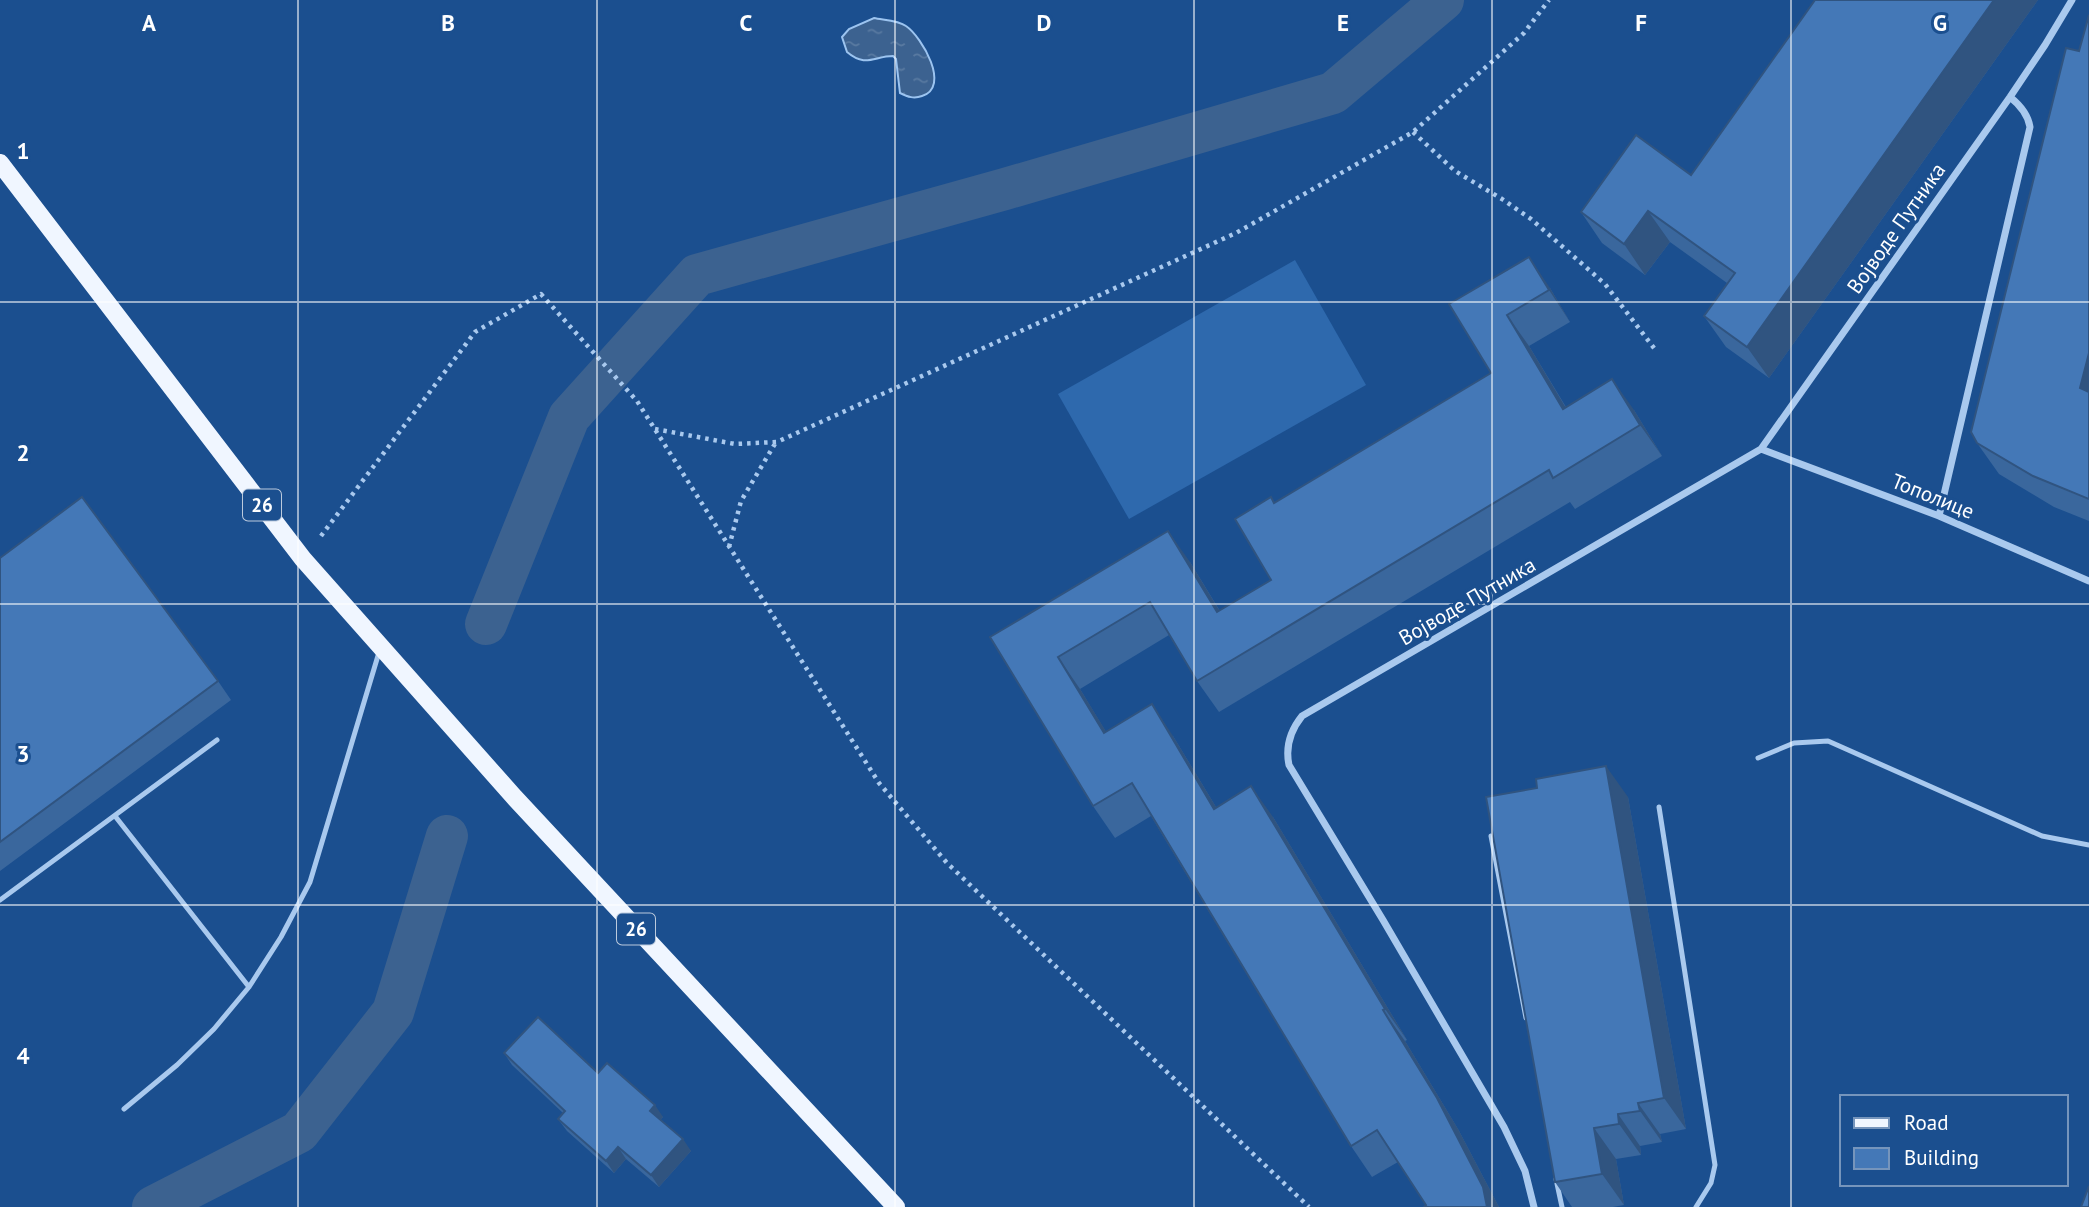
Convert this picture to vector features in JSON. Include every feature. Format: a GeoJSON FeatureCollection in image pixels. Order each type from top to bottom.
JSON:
{"type":"FeatureCollection","features":[{"type":"Feature","properties":{"kind":"main road","name":"26"},"geometry":{"type":"LineString","coordinates":[[0,163],[303,559],[524,808],[896,1207]]}},
{"type":"Feature","properties":{"kind":"street","name":"Војводе Путника"},"geometry":{"type":"LineString","coordinates":[[1534,1207],[1525,1171],[1504,1127],[1289,765],[1286,752],[1293,729],[1302,716],[1760,449],[2010,97],[2072,0]]}},
{"type":"Feature","properties":{"kind":"street"},"geometry":{"type":"LineString","coordinates":[[1939,516],[2030,127],[2020,105],[2010,97]]}},
{"type":"Feature","properties":{"kind":"street","name":"Тополице"},"geometry":{"type":"LineString","coordinates":[[1760,449],[1939,516],[2089,582]]}},
{"type":"Feature","properties":{"kind":"lane"},"geometry":{"type":"LineString","coordinates":[[124,1110],[214,1029],[249,987],[281,937],[310,882],[381,646]]}},
{"type":"Feature","properties":{"kind":"lane"},"geometry":{"type":"LineString","coordinates":[[0,900],[217,740]]}},
{"type":"Feature","properties":{"kind":"lane"},"geometry":{"type":"LineString","coordinates":[[1758,758],[1794,743],[1828,741],[2042,836],[2089,845]]}},
{"type":"Feature","properties":{"kind":"lane"},"geometry":{"type":"LineString","coordinates":[[1659,807],[1715,1165],[1711,1182],[1696,1207]]}},
{"type":"Feature","properties":{"kind":"lane"},"geometry":{"type":"LineString","coordinates":[[115,816],[249,987]]}},
{"type":"Feature","properties":{"kind":"lane"},"geometry":{"type":"LineString","coordinates":[[1491,836],[1527,1028]]}},
{"type":"Feature","properties":{"kind":"lane"},"geometry":{"type":"LineString","coordinates":[[1554,1166],[1562,1207]]}},
{"type":"Feature","properties":{"kind":"path"},"geometry":{"type":"LineString","coordinates":[[654,429],[735,444],[777,442],[1236,233],[1413,132],[1524,33],[1549,0]]}},
{"type":"Feature","properties":{"kind":"path"},"geometry":{"type":"LineString","coordinates":[[1413,132],[1455,171],[1531,219],[1605,284],[1657,352]]}},
{"type":"Feature","properties":{"kind":"path"},"geometry":{"type":"LineString","coordinates":[[303,559],[475,332],[541,294],[638,401],[879,783],[947,863],[1309,1207]]}},
{"type":"Feature","properties":{"kind":"path"},"geometry":{"type":"LineString","coordinates":[[729,547],[741,501],[777,442]]}},
{"type":"Feature","properties":{"kind":"shaded area"},"geometry":{"type":"Polygon","coordinates":[[[1295,260],[1366,385],[1129,519],[1058,394],[1295,260]]]}},
{"type":"Feature","properties":{"kind":"water"},"geometry":{"type":"Polygon","coordinates":[[[874,18],[903,24],[919,40],[934,73],[934,83],[930,91],[916,97],[900,93],[896,59],[893,56],[865,60],[847,52],[842,37],[849,29],[874,18]]]}},
{"type":"Feature","properties":{"kind":"building"},"geometry":{"type":"Polygon","coordinates":[[[1815,0],[1994,0],[1747,347],[1704,316],[1735,273],[1648,211],[1624,244],[1581,212],[1636,135],[1691,175],[1815,0]]]}},
{"type":"Feature","properties":{"kind":"building"},"geometry":{"type":"Polygon","coordinates":[[[2089,15],[2089,353],[2080,388],[2089,392],[2089,499],[2033,476],[1977,443],[1971,432],[2066,48],[2079,51],[2089,15]]]}},
{"type":"Feature","properties":{"kind":"building"},"geometry":{"type":"Polygon","coordinates":[[[1529,257],[1549,290],[1507,315],[1563,409],[1612,379],[1640,425],[1553,478],[1549,470],[1197,681],[1150,602],[1058,657],[1104,733],[1152,704],[1214,809],[1251,786],[1437,1098],[1483,1187],[1487,1207],[1424,1207],[1426,1205],[1377,1130],[1351,1146],[1132,783],[1093,806],[990,637],[1168,531],[1217,612],[1271,580],[1235,519],[1271,497],[1274,503],[1491,373],[1449,304],[1529,257]]]}},
{"type":"Feature","properties":{"kind":"building"},"geometry":{"type":"Polygon","coordinates":[[[82,497],[218,681],[0,842],[0,558],[82,497]]]}},
{"type":"Feature","properties":{"kind":"building"},"geometry":{"type":"Polygon","coordinates":[[[1606,766],[1664,1098],[1638,1103],[1640,1111],[1618,1114],[1619,1124],[1594,1128],[1602,1174],[1555,1182],[1486,797],[1537,788],[1536,779],[1606,766]]]}},
{"type":"Feature","properties":{"kind":"building"},"geometry":{"type":"Polygon","coordinates":[[[538,1017],[598,1073],[607,1063],[655,1105],[650,1111],[683,1139],[651,1175],[618,1147],[606,1161],[558,1119],[565,1111],[504,1053],[538,1017]]]}},
{"type":"Feature","properties":{"kind":"building"},"geometry":{"type":"Polygon","coordinates":[[[2089,1186],[2089,1207],[2081,1207],[2089,1186]]]}},
{"type":"Feature","properties":{"kind":"waterway"},"geometry":{"type":"LineString","coordinates":[[486,624],[569,417],[697,275],[1333,93],[1443,0]]}},
{"type":"Feature","properties":{"kind":"waterway"},"geometry":{"type":"LineString","coordinates":[[153,1207],[299,1132],[393,1012],[447,836]]}}]}
